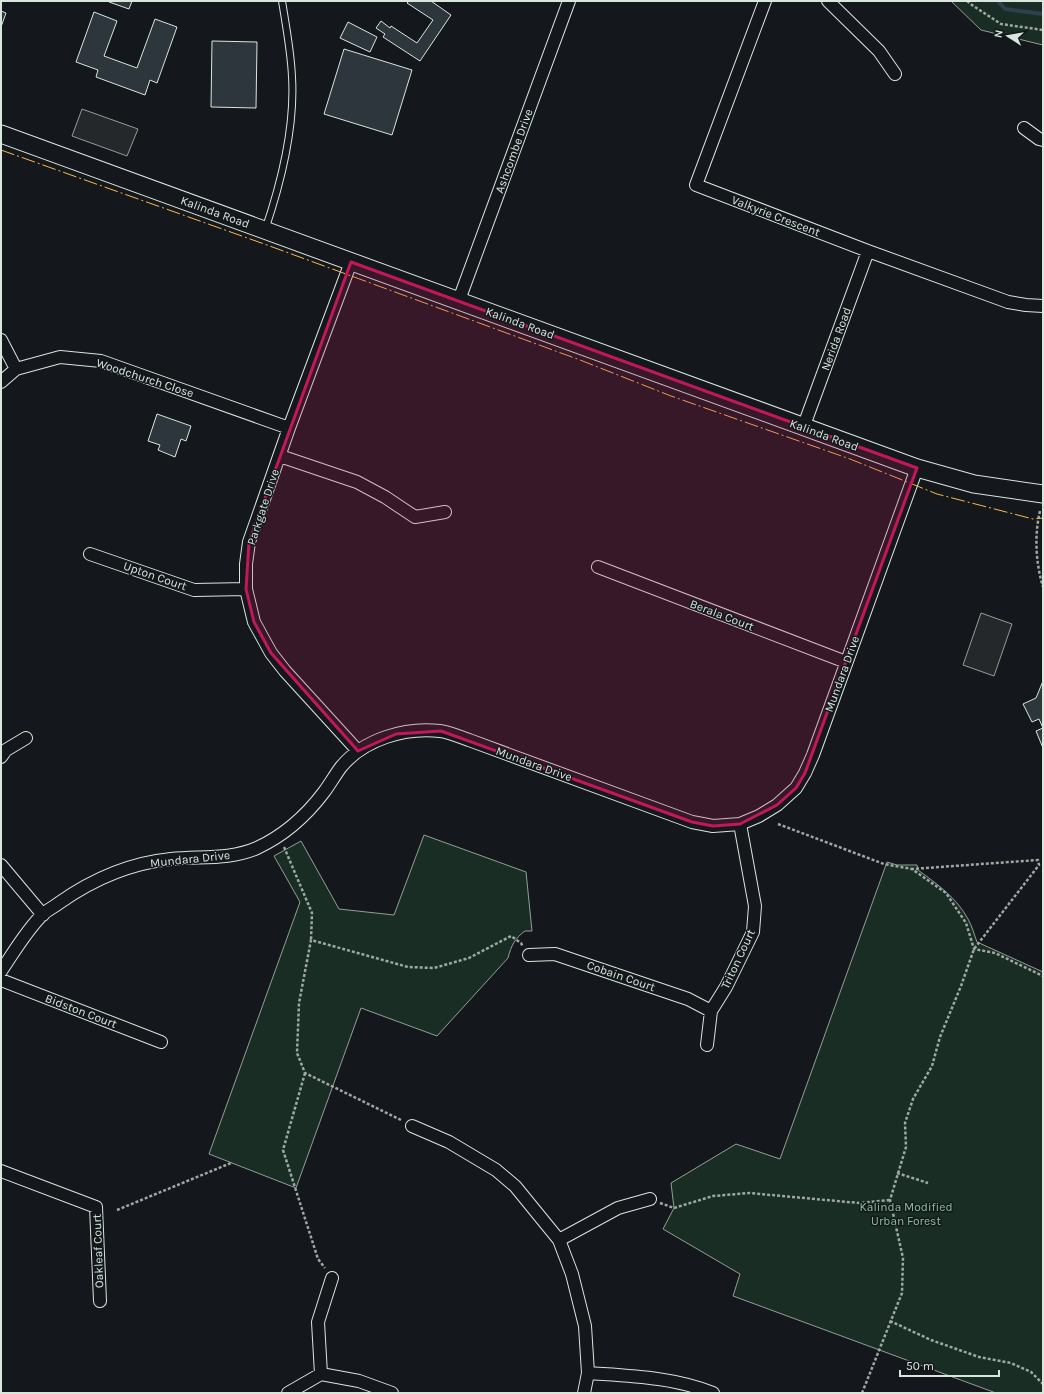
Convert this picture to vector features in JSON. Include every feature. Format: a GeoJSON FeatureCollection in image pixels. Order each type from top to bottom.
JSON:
{"type":"FeatureCollection","features":[{"type":"Feature","properties":{"kind":"street","name":"Ashcombe Drive"},"geometry":{"type":"LineString","coordinates":[[459,300],[569,1]]}},
{"type":"Feature","properties":{"kind":"street","name":"Valkyrie Crescent"},"geometry":{"type":"LineString","coordinates":[[766,1],[696,185],[868,251],[1008,302],[1043,306]]}},
{"type":"Feature","properties":{"kind":"street"},"geometry":{"type":"LineString","coordinates":[[828,1],[879,51],[895,74]]}},
{"type":"Feature","properties":{"kind":"street"},"geometry":{"type":"LineString","coordinates":[[1024,128],[1039,139],[1043,140]]}},
{"type":"Feature","properties":{"kind":"street","name":"Kalinda Road"},"geometry":{"type":"LineString","coordinates":[[1,134],[916,468],[974,484],[1043,494]]}},
{"type":"Feature","properties":{"kind":"street","name":"Nerida Road"},"geometry":{"type":"LineString","coordinates":[[803,428],[868,251]]}},
{"type":"Feature","properties":{"kind":"street","name":"Parkgate Drive"},"geometry":{"type":"LineString","coordinates":[[351,262],[289,428],[249,542],[246,564],[246,590],[254,622],[271,653],[285,671],[358,751]]}},
{"type":"Feature","properties":{"kind":"street"},"geometry":{"type":"LineString","coordinates":[[1,340],[16,370]]}},
{"type":"Feature","properties":{"kind":"street","name":"Woodchurch Close"},"geometry":{"type":"LineString","coordinates":[[1,382],[16,370],[60,357],[101,361],[289,428]]}},
{"type":"Feature","properties":{"kind":"street"},"geometry":{"type":"LineString","coordinates":[[280,456],[357,482],[385,497],[415,517],[445,512]]}},
{"type":"Feature","properties":{"kind":"street","name":"Mundara Drive"},"geometry":{"type":"LineString","coordinates":[[1,971],[21,940],[43,914],[76,891],[120,870],[150,862],[170,859],[224,857],[256,848],[280,836],[307,813],[323,793],[341,766],[358,751],[376,741],[396,734],[416,731],[441,731],[692,822],[712,826],[740,824],[759,816],[777,805],[796,788],[814,755],[916,468]]}},
{"type":"Feature","properties":{"kind":"street","name":"Upton Court"},"geometry":{"type":"LineString","coordinates":[[90,554],[194,590],[246,590]]}},
{"type":"Feature","properties":{"kind":"street","name":"Berala Court"},"geometry":{"type":"LineString","coordinates":[[598,567],[846,662]]}},
{"type":"Feature","properties":{"kind":"street"},"geometry":{"type":"LineString","coordinates":[[1,757],[6,750],[26,738]]}},
{"type":"Feature","properties":{"kind":"street","name":"Triton Court"},"geometry":{"type":"LineString","coordinates":[[707,1045],[711,1011],[726,987],[753,932],[756,906],[740,824]]}},
{"type":"Feature","properties":{"kind":"street"},"geometry":{"type":"LineString","coordinates":[[1,865],[43,914]]}},
{"type":"Feature","properties":{"kind":"street","name":"Cobain Court"},"geometry":{"type":"LineString","coordinates":[[529,955],[555,954],[688,999],[711,1011]]}},
{"type":"Feature","properties":{"kind":"street","name":"Bidston Court"},"geometry":{"type":"LineString","coordinates":[[1,980],[161,1042]]}},
{"type":"Feature","properties":{"kind":"street"},"geometry":{"type":"LineString","coordinates":[[412,1126],[449,1142],[496,1170],[515,1186],[559,1240],[572,1274],[585,1326],[588,1373],[584,1393]]}},
{"type":"Feature","properties":{"kind":"street","name":"Oakleaf Court"},"geometry":{"type":"LineString","coordinates":[[1,1171],[96,1207],[100,1301]]}},
{"type":"Feature","properties":{"kind":"street"},"geometry":{"type":"LineString","coordinates":[[559,1240],[618,1208],[650,1199]]}},
{"type":"Feature","properties":{"kind":"street"},"geometry":{"type":"LineString","coordinates":[[321,1374],[318,1322],[332,1278]]}},
{"type":"Feature","properties":{"kind":"street"},"geometry":{"type":"LineString","coordinates":[[588,1373],[664,1379],[697,1387],[713,1393]]}},
{"type":"Feature","properties":{"kind":"street"},"geometry":{"type":"LineString","coordinates":[[288,1393],[321,1374],[359,1381],[392,1393]]}},
{"type":"Feature","properties":{"kind":"lane"},"geometry":{"type":"LineString","coordinates":[[265,230],[272,209],[290,131],[292,77],[282,1]]}},
{"type":"Feature","properties":{"kind":"path"},"geometry":{"type":"LineString","coordinates":[[968,1],[1001,24],[1043,30]]}},
{"type":"Feature","properties":{"kind":"path"},"geometry":{"type":"LineString","coordinates":[[1040,512],[1037,522],[1037,548],[1040,578],[1043,587]]}},
{"type":"Feature","properties":{"kind":"path"},"geometry":{"type":"LineString","coordinates":[[778,824],[884,864],[912,869],[1038,860],[1039,865],[974,949],[961,986],[940,1037],[932,1066],[913,1099],[905,1123],[906,1148],[897,1173],[890,1200],[903,1258],[902,1293],[862,1393]]}},
{"type":"Feature","properties":{"kind":"path"},"geometry":{"type":"LineString","coordinates":[[280,836],[312,913],[311,940],[299,1003],[297,1053],[305,1073],[283,1150],[318,1259],[332,1278]]}},
{"type":"Feature","properties":{"kind":"path"},"geometry":{"type":"LineString","coordinates":[[912,869],[946,894],[966,923],[974,949]]}},
{"type":"Feature","properties":{"kind":"path"},"geometry":{"type":"LineString","coordinates":[[311,940],[408,967],[434,968],[454,963],[469,958],[511,936],[521,943],[529,955]]}},
{"type":"Feature","properties":{"kind":"path"},"geometry":{"type":"LineString","coordinates":[[974,949],[996,953],[1043,976]]}},
{"type":"Feature","properties":{"kind":"path"},"geometry":{"type":"LineString","coordinates":[[305,1073],[412,1126]]}},
{"type":"Feature","properties":{"kind":"path"},"geometry":{"type":"LineString","coordinates":[[117,1210],[231,1163]]}},
{"type":"Feature","properties":{"kind":"path"},"geometry":{"type":"LineString","coordinates":[[897,1173],[928,1183]]}},
{"type":"Feature","properties":{"kind":"path"},"geometry":{"type":"LineString","coordinates":[[650,1199],[674,1208],[713,1196],[749,1193],[859,1203],[890,1200]]}},
{"type":"Feature","properties":{"kind":"path"},"geometry":{"type":"LineString","coordinates":[[890,1321],[937,1342],[980,1357],[1011,1364],[1031,1372],[1043,1384]]}},
{"type":"Feature","properties":{"kind":"highlighted area"},"geometry":{"type":"Polygon","coordinates":[[[351,262],[917,468],[805,773],[796,788],[777,805],[740,824],[713,826],[692,822],[441,731],[396,734],[358,751],[271,653],[254,622],[246,589],[249,542],[351,262]]]}},
{"type":"Feature","properties":{"kind":"green space"},"geometry":{"type":"Polygon","coordinates":[[[951,1],[1043,1],[1043,45],[981,30],[951,1]]]}},
{"type":"Feature","properties":{"kind":"green space"},"geometry":{"type":"Polygon","coordinates":[[[424,835],[526,872],[532,931],[525,931],[516,939],[508,958],[437,1036],[361,1008],[296,1188],[209,1154],[300,902],[274,856],[301,841],[339,909],[394,915],[424,835]]]}},
{"type":"Feature","properties":{"kind":"green space","name":"Kalinda Modified Urban Forest"},"geometry":{"type":"Polygon","coordinates":[[[887,862],[897,865],[917,865],[918,870],[932,880],[958,904],[972,927],[977,942],[1043,972],[1043,1393],[996,1393],[733,1296],[740,1274],[663,1229],[674,1208],[671,1183],[736,1144],[780,1159],[887,862]]]}},
{"type":"Feature","properties":{"kind":"shaded area"},"geometry":{"type":"Polygon","coordinates":[[[82,109],[138,129],[127,156],[72,136],[82,109]]]}},
{"type":"Feature","properties":{"kind":"shaded area"},"geometry":{"type":"Polygon","coordinates":[[[981,613],[1012,624],[994,676],[963,665],[981,613]]]}},
{"type":"Feature","properties":{"kind":"building"},"geometry":{"type":"Polygon","coordinates":[[[109,1],[132,1],[129,9],[109,1]]]}},
{"type":"Feature","properties":{"kind":"building"},"geometry":{"type":"Polygon","coordinates":[[[407,1],[431,1],[451,15],[420,61],[383,37],[385,34],[376,28],[381,21],[390,28],[391,26],[417,43],[433,20],[407,3],[407,1]]]}},
{"type":"Feature","properties":{"kind":"building"},"geometry":{"type":"Polygon","coordinates":[[[1,11],[6,13],[1,27],[1,11]]]}},
{"type":"Feature","properties":{"kind":"building"},"geometry":{"type":"Polygon","coordinates":[[[94,12],[117,21],[104,56],[137,68],[155,19],[177,27],[157,83],[150,80],[145,95],[96,77],[98,70],[76,62],[94,12]]]}},
{"type":"Feature","properties":{"kind":"building"},"geometry":{"type":"Polygon","coordinates":[[[348,22],[377,37],[370,52],[340,38],[348,22]]]}},
{"type":"Feature","properties":{"kind":"building"},"geometry":{"type":"Polygon","coordinates":[[[212,41],[257,42],[256,108],[211,107],[212,41]]]}},
{"type":"Feature","properties":{"kind":"building"},"geometry":{"type":"Polygon","coordinates":[[[344,49],[412,70],[392,135],[324,114],[344,49]]]}},
{"type":"Feature","properties":{"kind":"building"},"geometry":{"type":"Polygon","coordinates":[[[157,414],[191,426],[186,441],[181,439],[175,457],[158,450],[160,445],[148,441],[157,414]]]}},
{"type":"Feature","properties":{"kind":"building"},"geometry":{"type":"Polygon","coordinates":[[[1043,681],[1043,728],[1039,719],[1032,722],[1023,704],[1036,698],[1043,681]]]}},
{"type":"Feature","properties":{"kind":"building"},"geometry":{"type":"Polygon","coordinates":[[[1043,728],[1043,748],[1036,731],[1043,728]]]}},
{"type":"Feature","properties":{"kind":"waterway"},"geometry":{"type":"LineString","coordinates":[[998,1],[1005,9],[1043,14]]}},
{"type":"Feature","properties":{"kind":"power"},"geometry":{"type":"LineString","coordinates":[[1,150],[267,245],[580,360],[671,396],[850,459],[937,494],[1033,519],[1043,518]]}}]}
